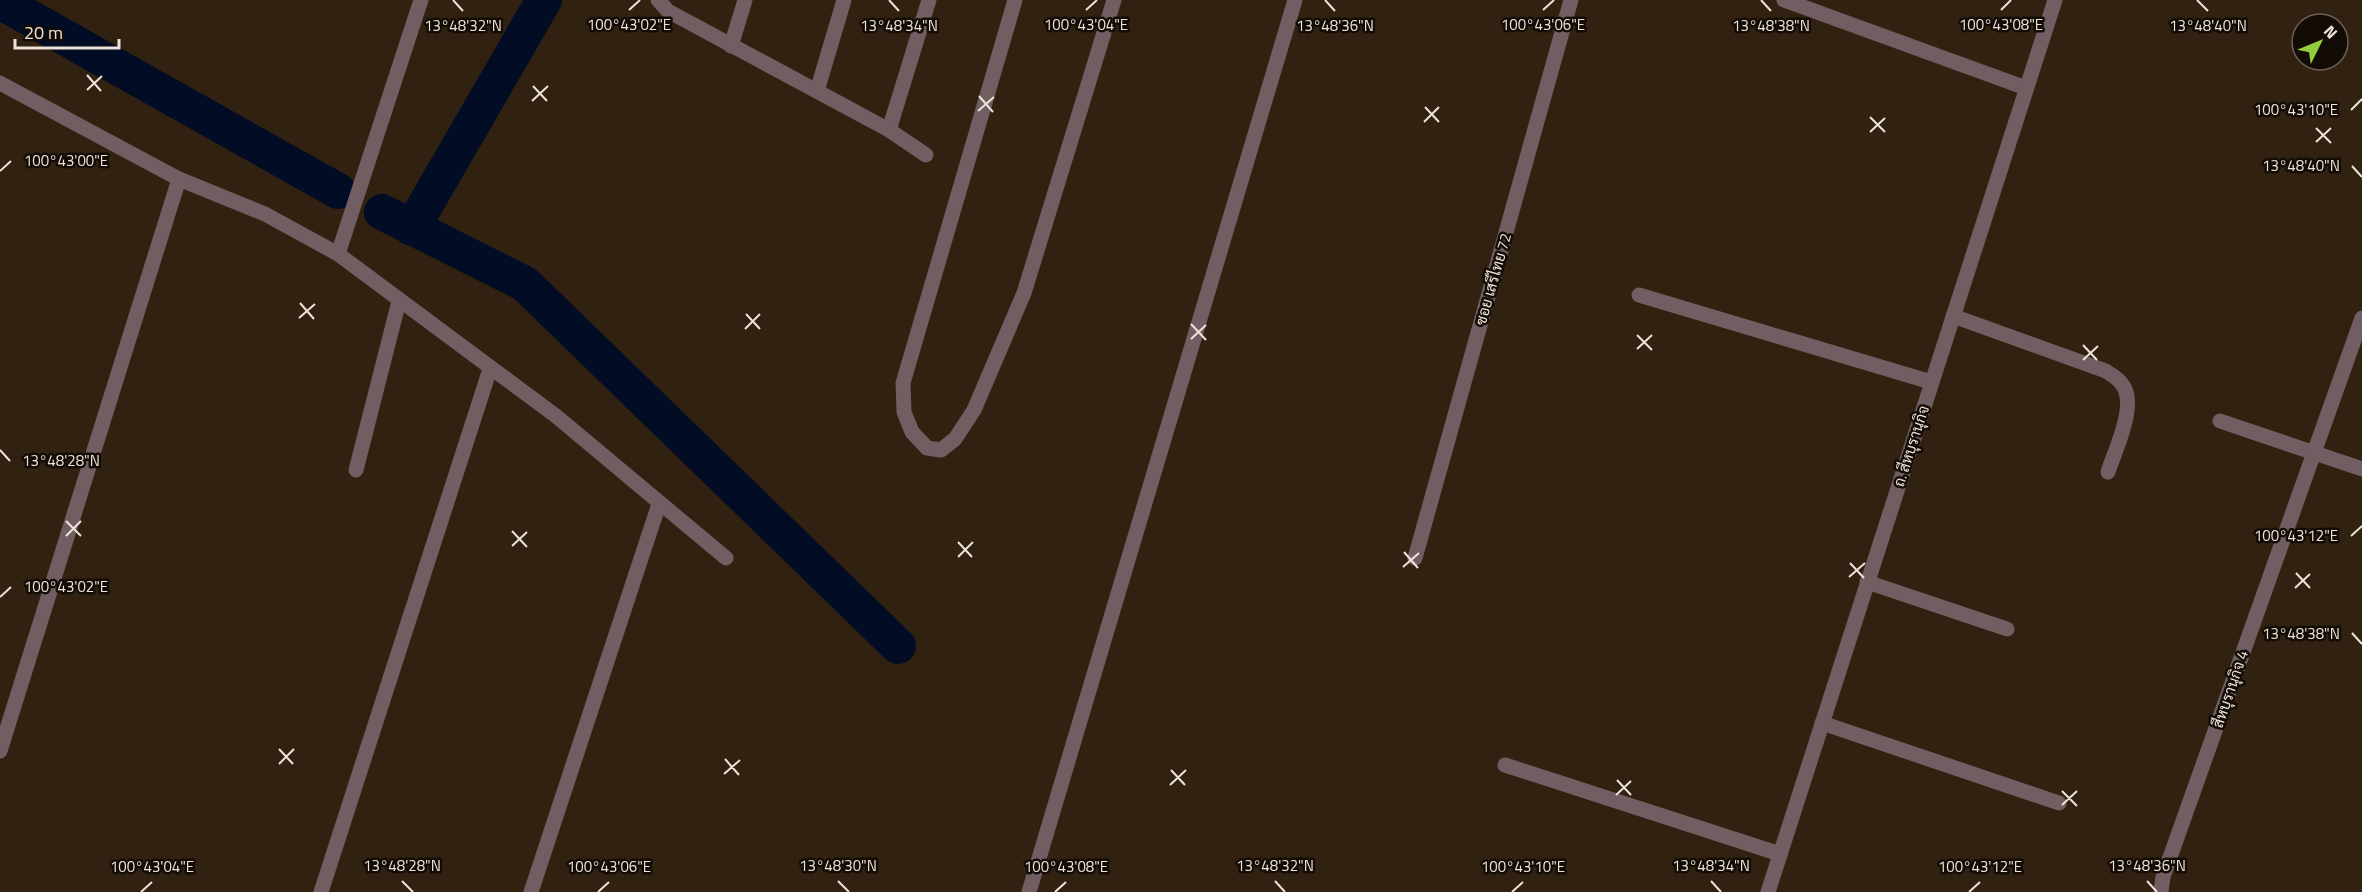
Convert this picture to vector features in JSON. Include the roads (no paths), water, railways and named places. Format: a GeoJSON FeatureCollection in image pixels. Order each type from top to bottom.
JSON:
{"type":"FeatureCollection","features":[{"type":"Feature","properties":{"kind":"street"},"geometry":{"type":"LineString","coordinates":[[338,254],[421,0]]}},
{"type":"Feature","properties":{"kind":"street"},"geometry":{"type":"LineString","coordinates":[[658,0],[668,11],[889,130],[926,155]]}},
{"type":"Feature","properties":{"kind":"street"},"geometry":{"type":"LineString","coordinates":[[732,46],[745,0]]}},
{"type":"Feature","properties":{"kind":"street"},"geometry":{"type":"LineString","coordinates":[[817,91],[844,0]]}},
{"type":"Feature","properties":{"kind":"street"},"geometry":{"type":"LineString","coordinates":[[889,130],[929,0]]}},
{"type":"Feature","properties":{"kind":"street"},"geometry":{"type":"LineString","coordinates":[[1015,0],[903,383],[904,412],[912,432],[927,448],[941,450],[955,439],[974,410],[1024,293],[1114,0]]}},
{"type":"Feature","properties":{"kind":"street"},"geometry":{"type":"LineString","coordinates":[[1029,892],[1294,0]]}},
{"type":"Feature","properties":{"kind":"street","name":"ซอย เสรีไทย 72"},"geometry":{"type":"LineString","coordinates":[[1415,558],[1571,0]]}},
{"type":"Feature","properties":{"kind":"street"},"geometry":{"type":"LineString","coordinates":[[1784,0],[2026,88]]}},
{"type":"Feature","properties":{"kind":"street","name":"ถ. สีหบุรานุกิจ"},"geometry":{"type":"LineString","coordinates":[[1769,892],[2055,0]]}},
{"type":"Feature","properties":{"kind":"street"},"geometry":{"type":"LineString","coordinates":[[0,83],[179,179],[265,214],[338,254],[609,458],[659,504],[726,558]]}},
{"type":"Feature","properties":{"kind":"street"},"geometry":{"type":"LineString","coordinates":[[0,751],[179,179]]}},
{"type":"Feature","properties":{"kind":"street"},"geometry":{"type":"LineString","coordinates":[[1639,295],[1931,382]]}},
{"type":"Feature","properties":{"kind":"street"},"geometry":{"type":"LineString","coordinates":[[356,470],[399,301]]}},
{"type":"Feature","properties":{"kind":"street"},"geometry":{"type":"LineString","coordinates":[[1953,316],[2106,371],[2121,382],[2128,393],[2129,407],[2108,472]]}},
{"type":"Feature","properties":{"kind":"street","name":"สีหบุรานุกิจ 4"},"geometry":{"type":"LineString","coordinates":[[2162,892],[2163,877],[2362,318]]}},
{"type":"Feature","properties":{"kind":"street"},"geometry":{"type":"LineString","coordinates":[[321,892],[490,369]]}},
{"type":"Feature","properties":{"kind":"street"},"geometry":{"type":"LineString","coordinates":[[2220,421],[2362,469]]}},
{"type":"Feature","properties":{"kind":"street"},"geometry":{"type":"LineString","coordinates":[[531,892],[659,504]]}},
{"type":"Feature","properties":{"kind":"street"},"geometry":{"type":"LineString","coordinates":[[1867,582],[2007,629]]}},
{"type":"Feature","properties":{"kind":"street"},"geometry":{"type":"LineString","coordinates":[[1822,723],[2059,803]]}},
{"type":"Feature","properties":{"kind":"street"},"geometry":{"type":"LineString","coordinates":[[1505,765],[1780,854]]}},
{"type":"Feature","properties":{"kind":"waterway"},"geometry":{"type":"LineString","coordinates":[[412,228],[544,0]]}},
{"type":"Feature","properties":{"kind":"waterway"},"geometry":{"type":"LineString","coordinates":[[0,1],[338,191]]}},
{"type":"Feature","properties":{"kind":"waterway"},"geometry":{"type":"LineString","coordinates":[[382,212],[525,284],[898,646]]}}]}
